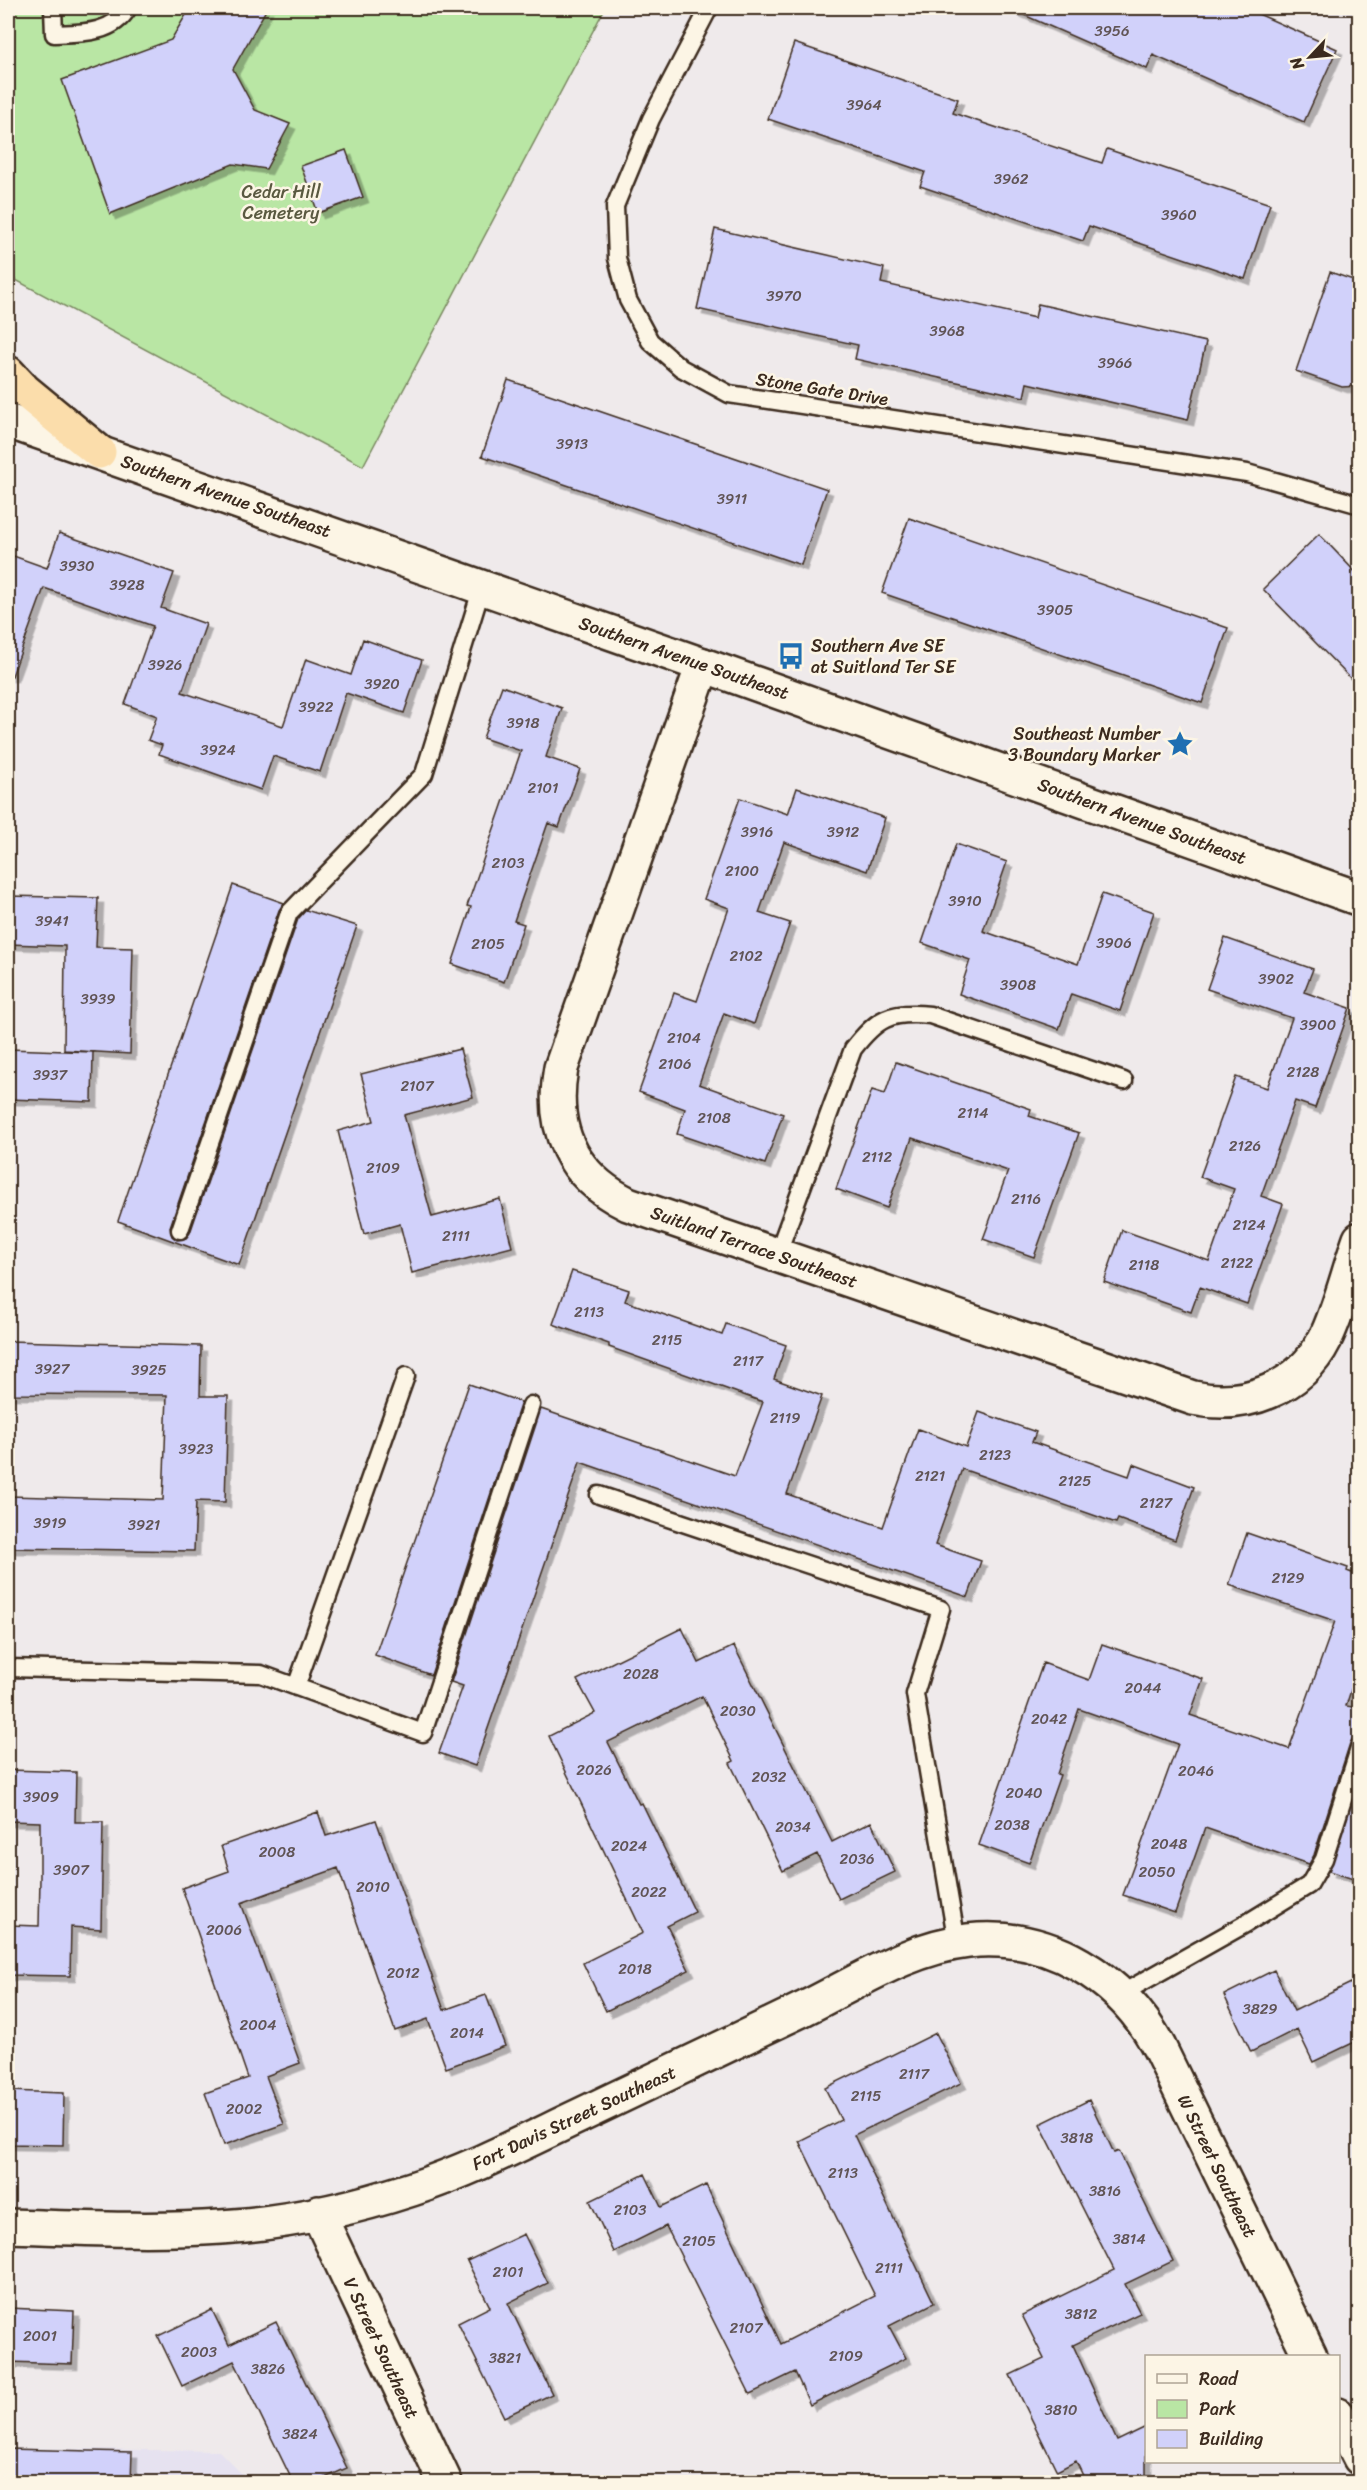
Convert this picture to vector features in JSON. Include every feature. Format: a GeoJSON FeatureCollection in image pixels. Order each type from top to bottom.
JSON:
{"type":"FeatureCollection","features":[{"type":"Feature","properties":{"kind":"highway"},"geometry":{"type":"LineString","coordinates":[[8,374],[25,392],[99,452]]}},
{"type":"Feature","properties":{"kind":"street","name":"Southern Avenue Southeast"},"geometry":{"type":"LineString","coordinates":[[8,421],[704,665],[1359,899]]}},
{"type":"Feature","properties":{"kind":"street","name":"Suitland Terrace Southeast"},"geometry":{"type":"LineString","coordinates":[[704,665],[561,1068],[557,1089],[562,1132],[570,1152],[583,1170],[603,1190],[628,1204],[1193,1398],[1224,1402],[1255,1398],[1270,1392],[1290,1380],[1307,1365],[1325,1338],[1359,1239]]}},
{"type":"Feature","properties":{"kind":"street","name":"Fort Davis Street Southeast"},"geometry":{"type":"LineString","coordinates":[[8,2226],[180,2229],[223,2227],[318,2213],[396,2194],[477,2165],[907,1957],[957,1943],[996,1940],[1036,1946],[1082,1964],[1115,1989]]}},
{"type":"Feature","properties":{"kind":"street","name":"W Street Southeast"},"geometry":{"type":"LineString","coordinates":[[1115,1989],[1143,2019],[1160,2047],[1310,2355]]}},
{"type":"Feature","properties":{"kind":"street","name":"V Street Southeast"},"geometry":{"type":"LineString","coordinates":[[318,2213],[436,2479]]}},
{"type":"Feature","properties":{"kind":"street"},"geometry":{"type":"LineString","coordinates":[[1340,2419],[1359,2458]]}},
{"type":"Feature","properties":{"kind":"lane"},"geometry":{"type":"LineString","coordinates":[[53,8],[54,34],[94,32],[122,17],[128,8]]}},
{"type":"Feature","properties":{"kind":"lane","name":"Stone Gate Drive"},"geometry":{"type":"LineString","coordinates":[[709,8],[651,119],[615,206],[617,258],[628,300],[650,341],[681,368],[729,394],[1247,473],[1359,505]]}},
{"type":"Feature","properties":{"kind":"lane"},"geometry":{"type":"LineString","coordinates":[[180,1230],[289,913],[424,774],[482,587]]}},
{"type":"Feature","properties":{"kind":"lane"},"geometry":{"type":"LineString","coordinates":[[777,1255],[853,1050],[866,1032],[886,1018],[905,1012],[930,1015],[1124,1082]]}},
{"type":"Feature","properties":{"kind":"lane"},"geometry":{"type":"LineString","coordinates":[[296,1687],[406,1376]]}},
{"type":"Feature","properties":{"kind":"lane"},"geometry":{"type":"LineString","coordinates":[[8,1668],[261,1674],[423,1733],[531,1405]]}},
{"type":"Feature","properties":{"kind":"lane"},"geometry":{"type":"LineString","coordinates":[[599,1495],[941,1609],[915,1694],[957,1943]]}},
{"type":"Feature","properties":{"kind":"lane"},"geometry":{"type":"LineString","coordinates":[[1115,1989],[1247,1923],[1309,1885],[1324,1859],[1359,1746]]}},
{"type":"Feature","properties":{"kind":"shaded area"},"geometry":{"type":"Polygon","coordinates":[[[8,2448],[219,2451],[250,2482],[8,2482],[8,2448]]]}},
{"type":"Feature","properties":{"kind":"green space","name":"Cedar Hill Cemetery"},"geometry":{"type":"Polygon","coordinates":[[[8,8],[605,8],[363,466],[12,278],[8,270],[8,8]]]}},
{"type":"Feature","properties":{"kind":"building"},"geometry":{"type":"Polygon","coordinates":[[[190,8],[267,8],[233,69],[255,110],[290,124],[266,169],[233,164],[110,214],[62,80],[171,40],[190,8]]]}},
{"type":"Feature","properties":{"kind":"building"},"geometry":{"type":"Polygon","coordinates":[[[1008,8],[1245,8],[1337,49],[1304,122],[1153,55],[1147,69],[1008,8]]]}},
{"type":"Feature","properties":{"kind":"building"},"geometry":{"type":"Polygon","coordinates":[[[794,43],[958,99],[953,113],[1102,163],[1107,149],[1270,204],[1245,279],[1089,226],[1083,241],[920,186],[925,172],[768,119],[794,43]]]}},
{"type":"Feature","properties":{"kind":"building"},"geometry":{"type":"Polygon","coordinates":[[[346,150],[363,197],[318,213],[301,166],[346,150]]]}},
{"type":"Feature","properties":{"kind":"building"},"geometry":{"type":"Polygon","coordinates":[[[715,229],[884,268],[881,283],[1035,318],[1038,304],[1206,342],[1188,420],[1027,383],[1024,397],[855,359],[858,345],[697,309],[715,229]]]}},
{"type":"Feature","properties":{"kind":"building"},"geometry":{"type":"Polygon","coordinates":[[[1330,272],[1359,282],[1359,386],[1342,387],[1296,371],[1330,272]]]}},
{"type":"Feature","properties":{"kind":"building"},"geometry":{"type":"Polygon","coordinates":[[[508,380],[827,489],[801,565],[482,456],[508,380]]]}},
{"type":"Feature","properties":{"kind":"building"},"geometry":{"type":"Polygon","coordinates":[[[909,518],[1228,628],[1202,703],[882,593],[909,518]]]}},
{"type":"Feature","properties":{"kind":"building"},"geometry":{"type":"Polygon","coordinates":[[[59,533],[174,573],[161,608],[206,624],[182,692],[283,726],[306,659],[351,675],[363,639],[422,660],[404,713],[346,693],[320,772],[273,756],[261,790],[159,754],[162,745],[148,740],[157,716],[125,704],[153,626],[44,588],[12,676],[8,676],[8,554],[47,568],[59,533]]]}},
{"type":"Feature","properties":{"kind":"building"},"geometry":{"type":"Polygon","coordinates":[[[1319,534],[1359,576],[1359,687],[1263,589],[1319,534]]]}},
{"type":"Feature","properties":{"kind":"building"},"geometry":{"type":"Polygon","coordinates":[[[502,686],[562,708],[546,757],[580,769],[559,827],[548,823],[514,921],[524,924],[504,982],[452,964],[471,907],[467,906],[521,751],[483,738],[502,686]]]}},
{"type":"Feature","properties":{"kind":"building"},"geometry":{"type":"Polygon","coordinates":[[[797,788],[885,818],[867,871],[784,842],[759,913],[790,923],[754,1024],[724,1013],[699,1084],[783,1114],[765,1164],[677,1134],[685,1109],[639,1092],[674,993],[697,1001],[729,908],[704,899],[740,798],[788,814],[797,788]]]}},
{"type":"Feature","properties":{"kind":"building"},"geometry":{"type":"Polygon","coordinates":[[[956,844],[1007,862],[983,931],[1078,964],[1102,894],[1154,912],[1120,1011],[1071,994],[1059,1029],[959,994],[970,960],[922,943],[956,844]]]}},
{"type":"Feature","properties":{"kind":"building"},"geometry":{"type":"Polygon","coordinates":[[[233,885],[284,903],[279,910],[170,1227],[172,1236],[177,1240],[186,1238],[190,1233],[298,919],[306,910],[357,926],[239,1265],[118,1221],[233,885]]]}},
{"type":"Feature","properties":{"kind":"building"},"geometry":{"type":"Polygon","coordinates":[[[8,896],[98,898],[96,947],[133,948],[130,1054],[64,1050],[65,946],[8,944],[8,896]]]}},
{"type":"Feature","properties":{"kind":"building"},"geometry":{"type":"Polygon","coordinates":[[[1225,938],[1313,969],[1304,992],[1350,1008],[1315,1108],[1295,1101],[1261,1196],[1283,1204],[1247,1304],[1200,1287],[1191,1312],[1104,1282],[1122,1230],[1209,1261],[1234,1189],[1200,1177],[1236,1077],[1267,1088],[1292,1018],[1207,989],[1225,938]]]}},
{"type":"Feature","properties":{"kind":"building"},"geometry":{"type":"Polygon","coordinates":[[[8,1049],[93,1052],[92,1102],[8,1099],[8,1049]]]}},
{"type":"Feature","properties":{"kind":"building"},"geometry":{"type":"Polygon","coordinates":[[[460,1049],[473,1097],[404,1115],[432,1217],[500,1199],[512,1247],[412,1273],[400,1224],[364,1234],[338,1131],[374,1121],[361,1074],[460,1049]]]}},
{"type":"Feature","properties":{"kind":"building"},"geometry":{"type":"Polygon","coordinates":[[[896,1062],[1031,1109],[1029,1116],[1079,1133],[1034,1257],[983,1239],[1008,1171],[912,1138],[887,1208],[836,1189],[872,1090],[885,1094],[896,1062]]]}},
{"type":"Feature","properties":{"kind":"building"},"geometry":{"type":"Polygon","coordinates":[[[572,1271],[629,1290],[625,1301],[722,1335],[726,1324],[786,1345],[774,1379],[822,1396],[787,1494],[883,1527],[918,1429],[966,1447],[979,1412],[1036,1432],[1032,1442],[1129,1476],[1133,1464],[1194,1487],[1175,1540],[1118,1519],[1116,1523],[962,1469],[935,1545],[981,1561],[968,1597],[580,1462],[475,1766],[439,1753],[463,1686],[451,1682],[541,1409],[735,1476],[763,1402],[609,1347],[609,1344],[553,1324],[572,1271]]]}},
{"type":"Feature","properties":{"kind":"building"},"geometry":{"type":"Polygon","coordinates":[[[8,1341],[201,1346],[200,1396],[228,1396],[225,1502],[196,1501],[194,1551],[8,1548],[8,1496],[163,1500],[167,1395],[8,1394],[8,1341]]]}},
{"type":"Feature","properties":{"kind":"building"},"geometry":{"type":"Polygon","coordinates":[[[469,1384],[521,1402],[431,1675],[375,1655],[469,1384]]]}},
{"type":"Feature","properties":{"kind":"building"},"geometry":{"type":"Polygon","coordinates":[[[1247,1533],[1348,1568],[1347,1571],[1352,1573],[1355,1566],[1359,1567],[1359,1665],[1346,1706],[1359,1708],[1359,1736],[1353,1738],[1350,1743],[1314,1855],[1309,1864],[1205,1828],[1175,1913],[1123,1895],[1178,1744],[1079,1709],[1057,1774],[1060,1775],[1029,1863],[979,1845],[1043,1663],[1089,1680],[1102,1644],[1203,1679],[1190,1715],[1289,1749],[1335,1621],[1229,1585],[1247,1533]]]}},
{"type":"Feature","properties":{"kind":"building"},"geometry":{"type":"Polygon","coordinates":[[[682,1628],[699,1663],[734,1646],[832,1842],[871,1822],[895,1872],[839,1899],[817,1854],[783,1871],[730,1763],[734,1761],[702,1696],[608,1742],[639,1804],[642,1803],[695,1912],[667,1926],[689,1970],[606,2011],[583,1963],[643,1933],[549,1736],[595,1713],[577,1680],[682,1628]]]}},
{"type":"Feature","properties":{"kind":"building"},"geometry":{"type":"Polygon","coordinates":[[[8,1770],[76,1772],[75,1822],[103,1822],[101,1929],[71,1927],[70,1976],[8,1975],[8,1925],[39,1926],[40,1822],[8,1821],[8,1770]]]}},
{"type":"Feature","properties":{"kind":"building"},"geometry":{"type":"Polygon","coordinates":[[[1359,1782],[1359,1881],[1329,1871],[1359,1782]]]}},
{"type":"Feature","properties":{"kind":"building"},"geometry":{"type":"Polygon","coordinates":[[[318,1812],[326,1836],[376,1820],[444,2010],[486,1995],[505,2046],[446,2068],[428,2019],[395,2031],[338,1868],[241,1903],[300,2063],[266,2076],[284,2124],[224,2145],[205,2093],[248,2078],[182,1888],[229,1871],[221,1846],[318,1812]]]}},
{"type":"Feature","properties":{"kind":"building"},"geometry":{"type":"Polygon","coordinates":[[[1274,1970],[1294,2011],[1359,1979],[1359,2040],[1313,2062],[1297,2029],[1251,2052],[1224,1995],[1274,1970]]]}},
{"type":"Feature","properties":{"kind":"building"},"geometry":{"type":"Polygon","coordinates":[[[936,2033],[961,2083],[854,2135],[934,2303],[889,2326],[906,2358],[810,2405],[795,2372],[750,2394],[666,2226],[614,2252],[590,2201],[645,2174],[661,2207],[706,2185],[781,2344],[875,2296],[799,2141],[841,2120],[825,2088],[936,2033]]]}},
{"type":"Feature","properties":{"kind":"building"},"geometry":{"type":"Polygon","coordinates":[[[8,2091],[64,2093],[63,2145],[8,2144],[8,2091]]]}},
{"type":"Feature","properties":{"kind":"building"},"geometry":{"type":"Polygon","coordinates":[[[1089,2100],[1114,2153],[1119,2151],[1173,2261],[1125,2284],[1140,2313],[1073,2345],[1117,2441],[1145,2427],[1146,2482],[1086,2482],[1076,2461],[1057,2471],[1010,2375],[1044,2359],[1022,2315],[1114,2270],[1040,2124],[1089,2100]]]}},
{"type":"Feature","properties":{"kind":"building"},"geometry":{"type":"Polygon","coordinates":[[[524,2234],[548,2283],[508,2303],[552,2394],[504,2417],[458,2323],[490,2307],[467,2261],[524,2234]]]}},
{"type":"Feature","properties":{"kind":"building"},"geometry":{"type":"Polygon","coordinates":[[[8,2308],[74,2311],[72,2364],[8,2362],[8,2308]]]}},
{"type":"Feature","properties":{"kind":"building"},"geometry":{"type":"Polygon","coordinates":[[[212,2310],[229,2345],[276,2322],[347,2468],[316,2482],[293,2482],[234,2361],[182,2386],[158,2336],[212,2310]]]}},
{"type":"Feature","properties":{"kind":"building"},"geometry":{"type":"Polygon","coordinates":[[[8,2449],[132,2452],[131,2482],[8,2482],[8,2449]]]}},
{"type":"Feature","properties":{"kind":"place","name":"Southern Ave SE at Suitland Ter SE"},"geometry":{"type":"Point","coordinates":[791,656]}},
{"type":"Feature","properties":{"kind":"place","name":"Southeast Number 3 Boundary Marker"},"geometry":{"type":"Point","coordinates":[1180,744]}}]}
